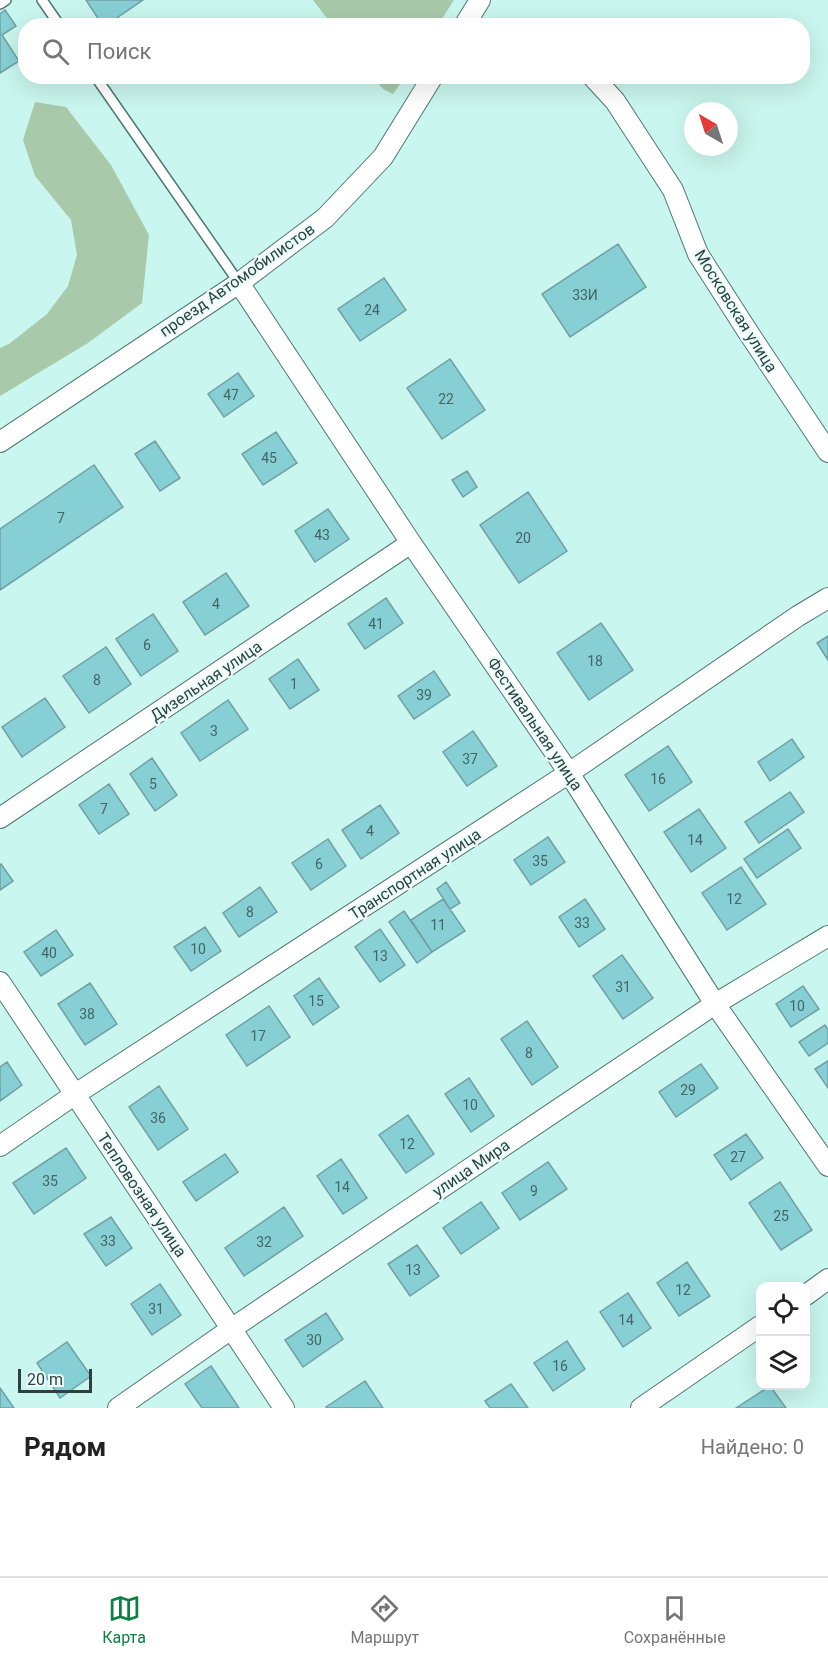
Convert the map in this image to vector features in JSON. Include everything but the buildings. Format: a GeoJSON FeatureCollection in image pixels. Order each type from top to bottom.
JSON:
{"type":"FeatureCollection","features":[{"type":"Feature","properties":{"kind":"street"},"geometry":{"type":"LineString","coordinates":[[474,18],[480,0]]}},
{"type":"Feature","properties":{"kind":"street","name":"проезд Автомобилистов"},"geometry":{"type":"LineString","coordinates":[[0,442],[239,283],[325,218],[383,157],[428,84]]}},
{"type":"Feature","properties":{"kind":"street","name":"Московская улица"},"geometry":{"type":"LineString","coordinates":[[599,84],[615,101],[673,190],[698,254],[828,452]]}},
{"type":"Feature","properties":{"kind":"street","name":"Фестивальная улица"},"geometry":{"type":"LineString","coordinates":[[239,283],[411,543],[569,773],[716,1004],[828,1167]]}},
{"type":"Feature","properties":{"kind":"street","name":"Дизельная улица"},"geometry":{"type":"LineString","coordinates":[[0,818],[411,543]]}},
{"type":"Feature","properties":{"kind":"street","name":"Транспортная улица"},"geometry":{"type":"LineString","coordinates":[[0,1146],[74,1095],[569,773],[798,616],[828,598]]}},
{"type":"Feature","properties":{"kind":"street","name":"улица Мира"},"geometry":{"type":"LineString","coordinates":[[118,1408],[231,1329],[716,1004],[828,936]]}},
{"type":"Feature","properties":{"kind":"street","name":"Тепловозная улица"},"geometry":{"type":"LineString","coordinates":[[0,982],[285,1408]]}},
{"type":"Feature","properties":{"kind":"street"},"geometry":{"type":"LineString","coordinates":[[810,1292],[828,1279]]}},
{"type":"Feature","properties":{"kind":"street"},"geometry":{"type":"LineString","coordinates":[[641,1408],[756,1329]]}},
{"type":"Feature","properties":{"kind":"lane"},"geometry":{"type":"LineString","coordinates":[[0,3],[6,0]]}},
{"type":"Feature","properties":{"kind":"lane"},"geometry":{"type":"LineString","coordinates":[[42,0],[54,18]]}},
{"type":"Feature","properties":{"kind":"lane"},"geometry":{"type":"LineString","coordinates":[[101,84],[239,283]]}},
{"type":"Feature","properties":{"kind":"green space"},"geometry":{"type":"Polygon","coordinates":[[[313,0],[454,0],[442,18],[327,18],[313,0]]]}},
{"type":"Feature","properties":{"kind":"green space"},"geometry":{"type":"Polygon","coordinates":[[[379,84],[400,84],[393,94],[379,84]]]}},
{"type":"Feature","properties":{"kind":"green space"},"geometry":{"type":"Polygon","coordinates":[[[35,102],[66,107],[111,165],[149,235],[142,303],[88,343],[0,396],[0,348],[9,344],[47,314],[68,286],[77,255],[71,220],[35,176],[23,140],[35,102]]]}}]}
